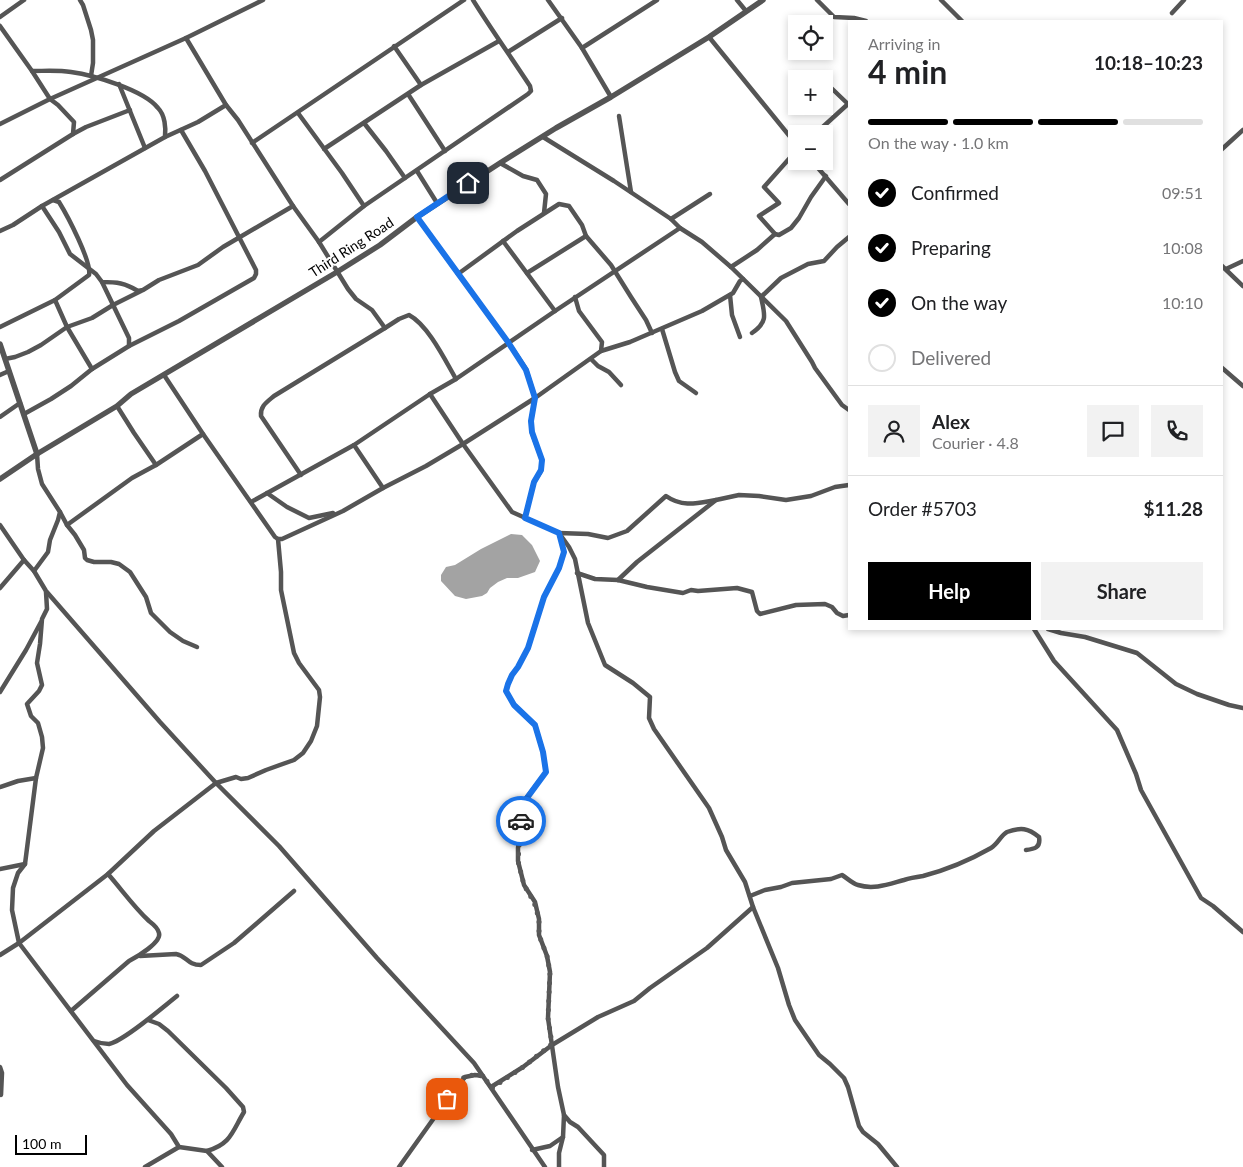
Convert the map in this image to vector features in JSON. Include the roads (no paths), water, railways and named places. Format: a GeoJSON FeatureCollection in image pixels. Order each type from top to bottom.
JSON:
{"type":"FeatureCollection","features":[{"type":"Feature","properties":{"kind":"street"},"geometry":{"type":"LineString","coordinates":[[0,17],[24,0]]}},
{"type":"Feature","properties":{"kind":"street"},"geometry":{"type":"LineString","coordinates":[[80,0],[93,40],[91,76]]}},
{"type":"Feature","properties":{"kind":"street"},"geometry":{"type":"LineString","coordinates":[[0,124],[264,0]]}},
{"type":"Feature","properties":{"kind":"street"},"geometry":{"type":"LineString","coordinates":[[252,142],[298,113],[318,97],[464,0]]}},
{"type":"Feature","properties":{"kind":"street"},"geometry":{"type":"LineString","coordinates":[[319,242],[364,206],[531,91],[530,86],[473,0]]}},
{"type":"Feature","properties":{"kind":"street"},"geometry":{"type":"LineString","coordinates":[[548,0],[582,48],[611,97]]}},
{"type":"Feature","properties":{"kind":"street"},"geometry":{"type":"LineString","coordinates":[[646,0],[649,6]]}},
{"type":"Feature","properties":{"kind":"street"},"geometry":{"type":"LineString","coordinates":[[582,48],[657,0]]}},
{"type":"Feature","properties":{"kind":"street"},"geometry":{"type":"LineString","coordinates":[[737,0],[746,11]]}},
{"type":"Feature","properties":{"kind":"street","name":"Third Ring Road"},"geometry":{"type":"LineString","coordinates":[[0,479],[37,454],[117,406],[131,394],[337,272],[500,163],[709,37],[763,0]]}},
{"type":"Feature","properties":{"kind":"street"},"geometry":{"type":"LineString","coordinates":[[817,0],[834,17],[862,20]]}},
{"type":"Feature","properties":{"kind":"street"},"geometry":{"type":"LineString","coordinates":[[941,0],[959,20]]}},
{"type":"Feature","properties":{"kind":"street"},"geometry":{"type":"LineString","coordinates":[[1172,13],[1184,0]]}},
{"type":"Feature","properties":{"kind":"street"},"geometry":{"type":"LineString","coordinates":[[508,52],[562,18]]}},
{"type":"Feature","properties":{"kind":"street"},"geometry":{"type":"LineString","coordinates":[[0,26],[50,99],[74,122],[73,134]]}},
{"type":"Feature","properties":{"kind":"street"},"geometry":{"type":"LineString","coordinates":[[709,37],[788,134]]}},
{"type":"Feature","properties":{"kind":"street"},"geometry":{"type":"LineString","coordinates":[[186,38],[226,105],[238,120],[293,206],[319,242],[348,289],[356,298],[372,310],[385,328]]}},
{"type":"Feature","properties":{"kind":"street"},"geometry":{"type":"LineString","coordinates":[[324,149],[421,85],[499,41]]}},
{"type":"Feature","properties":{"kind":"street"},"geometry":{"type":"LineString","coordinates":[[394,46],[421,85]]}},
{"type":"Feature","properties":{"kind":"street"},"geometry":{"type":"LineString","coordinates":[[32,71],[69,72],[119,84],[151,101],[158,108],[162,113],[165,125],[164,137]]}},
{"type":"Feature","properties":{"kind":"street"},"geometry":{"type":"LineString","coordinates":[[119,84],[145,148]]}},
{"type":"Feature","properties":{"kind":"street"},"geometry":{"type":"LineString","coordinates":[[825,125],[848,105],[833,90]]}},
{"type":"Feature","properties":{"kind":"street"},"geometry":{"type":"LineString","coordinates":[[408,94],[445,151]]}},
{"type":"Feature","properties":{"kind":"street"},"geometry":{"type":"LineString","coordinates":[[0,231],[164,137],[198,122],[226,105]]}},
{"type":"Feature","properties":{"kind":"street"},"geometry":{"type":"LineString","coordinates":[[0,180],[86,127],[130,110]]}},
{"type":"Feature","properties":{"kind":"street"},"geometry":{"type":"LineString","coordinates":[[298,113],[364,206]]}},
{"type":"Feature","properties":{"kind":"street"},"geometry":{"type":"LineString","coordinates":[[619,116],[631,192]]}},
{"type":"Feature","properties":{"kind":"street"},"geometry":{"type":"LineString","coordinates":[[364,123],[405,178]]}},
{"type":"Feature","properties":{"kind":"street"},"geometry":{"type":"LineString","coordinates":[[24,414],[72,386],[92,369],[130,346],[179,321],[254,278],[256,270],[181,130]]}},
{"type":"Feature","properties":{"kind":"street"},"geometry":{"type":"LineString","coordinates":[[1223,148],[1243,130]]}},
{"type":"Feature","properties":{"kind":"street"},"geometry":{"type":"LineString","coordinates":[[543,137],[671,219],[731,267],[786,321],[815,368],[842,405],[848,409]]}},
{"type":"Feature","properties":{"kind":"street"},"geometry":{"type":"LineString","coordinates":[[775,234],[759,216],[779,204],[764,187],[788,161]]}},
{"type":"Feature","properties":{"kind":"street"},"geometry":{"type":"LineString","coordinates":[[500,163],[523,176],[537,180],[546,194],[544,213]]}},
{"type":"Feature","properties":{"kind":"street"},"geometry":{"type":"LineString","coordinates":[[416,170],[437,204]]}},
{"type":"Feature","properties":{"kind":"street"},"geometry":{"type":"LineString","coordinates":[[820,170],[848,203]]}},
{"type":"Feature","properties":{"kind":"street"},"geometry":{"type":"LineString","coordinates":[[731,267],[757,250],[775,234],[779,235],[790,228],[799,218],[826,176]]}},
{"type":"Feature","properties":{"kind":"street"},"geometry":{"type":"LineString","coordinates":[[671,219],[710,194]]}},
{"type":"Feature","properties":{"kind":"street"},"geometry":{"type":"LineString","coordinates":[[0,327],[55,300],[89,275],[90,270],[86,257],[66,212],[59,202],[53,200]]}},
{"type":"Feature","properties":{"kind":"street"},"geometry":{"type":"LineString","coordinates":[[458,274],[544,213],[559,204],[569,206],[582,225],[586,236],[611,265],[646,320],[652,333]]}},
{"type":"Feature","properties":{"kind":"street"},"geometry":{"type":"LineString","coordinates":[[42,206],[59,232],[70,254],[96,274],[102,282],[129,338],[130,346]]}},
{"type":"Feature","properties":{"kind":"street"},"geometry":{"type":"LineString","coordinates":[[5,359],[28,352],[67,327],[92,318],[159,280],[198,265],[238,238],[293,206]]}},
{"type":"Feature","properties":{"kind":"street"},"geometry":{"type":"LineString","coordinates":[[417,217],[508,342],[526,370],[535,398],[531,421],[532,432],[542,460],[541,470],[534,482],[525,518]]}},
{"type":"Feature","properties":{"kind":"street"},"geometry":{"type":"LineString","coordinates":[[251,502],[354,445],[430,394],[456,379],[508,342],[680,228]]}},
{"type":"Feature","properties":{"kind":"street"},"geometry":{"type":"LineString","coordinates":[[527,273],[586,236]]}},
{"type":"Feature","properties":{"kind":"street"},"geometry":{"type":"LineString","coordinates":[[761,297],[781,278],[808,264],[824,261],[848,238]]}},
{"type":"Feature","properties":{"kind":"street"},"geometry":{"type":"LineString","coordinates":[[503,241],[555,311]]}},
{"type":"Feature","properties":{"kind":"street"},"geometry":{"type":"LineString","coordinates":[[1226,269],[1243,261]]}},
{"type":"Feature","properties":{"kind":"street"},"geometry":{"type":"LineString","coordinates":[[1223,267],[1243,286]]}},
{"type":"Feature","properties":{"kind":"street"},"geometry":{"type":"LineString","coordinates":[[164,375],[202,434],[274,537],[282,539],[343,511],[426,466],[535,398],[602,351],[630,342],[702,311],[733,293],[743,279]]}},
{"type":"Feature","properties":{"kind":"street"},"geometry":{"type":"LineString","coordinates":[[102,282],[116,282],[132,287],[138,292],[142,290]]}},
{"type":"Feature","properties":{"kind":"street"},"geometry":{"type":"LineString","coordinates":[[730,294],[732,315],[740,337]]}},
{"type":"Feature","properties":{"kind":"street"},"geometry":{"type":"LineString","coordinates":[[575,297],[579,311],[602,342],[602,351]]}},
{"type":"Feature","properties":{"kind":"street"},"geometry":{"type":"LineString","coordinates":[[752,334],[761,327],[765,314],[761,297]]}},
{"type":"Feature","properties":{"kind":"street"},"geometry":{"type":"LineString","coordinates":[[55,300],[67,327],[92,369]]}},
{"type":"Feature","properties":{"kind":"street"},"geometry":{"type":"LineString","coordinates":[[301,475],[261,416],[260,411],[262,407],[274,396],[408,314],[414,317],[433,340],[456,379]]}},
{"type":"Feature","properties":{"kind":"street"},"geometry":{"type":"LineString","coordinates":[[662,329],[679,381],[696,393]]}},
{"type":"Feature","properties":{"kind":"street"},"geometry":{"type":"LineString","coordinates":[[129,338],[139,342]]}},
{"type":"Feature","properties":{"kind":"street"},"geometry":{"type":"LineString","coordinates":[[0,344],[37,454],[42,484],[67,525],[75,534],[87,560],[119,564],[130,572],[146,597],[151,613],[170,632],[183,641],[197,646]]}},
{"type":"Feature","properties":{"kind":"street"},"geometry":{"type":"LineString","coordinates":[[591,359],[598,366],[610,372],[621,386]]}},
{"type":"Feature","properties":{"kind":"street"},"geometry":{"type":"LineString","coordinates":[[1223,369],[1243,386]]}},
{"type":"Feature","properties":{"kind":"street"},"geometry":{"type":"LineString","coordinates":[[0,375],[9,371]]}},
{"type":"Feature","properties":{"kind":"street"},"geometry":{"type":"LineString","coordinates":[[430,394],[512,512],[559,533],[588,534],[608,538],[627,531],[666,496],[674,502],[691,504],[739,495],[786,500],[811,496],[835,487],[848,485]]}},
{"type":"Feature","properties":{"kind":"street"},"geometry":{"type":"LineString","coordinates":[[0,417],[20,403]]}},
{"type":"Feature","properties":{"kind":"street"},"geometry":{"type":"LineString","coordinates":[[117,406],[156,465]]}},
{"type":"Feature","properties":{"kind":"street"},"geometry":{"type":"LineString","coordinates":[[67,525],[132,478],[156,465],[202,434]]}},
{"type":"Feature","properties":{"kind":"street"},"geometry":{"type":"LineString","coordinates":[[354,445],[383,488]]}},
{"type":"Feature","properties":{"kind":"street"},"geometry":{"type":"LineString","coordinates":[[267,494],[309,518],[343,511]]}},
{"type":"Feature","properties":{"kind":"street"},"geometry":{"type":"LineString","coordinates":[[618,580],[637,562],[716,500]]}},
{"type":"Feature","properties":{"kind":"street"},"geometry":{"type":"LineString","coordinates":[[34,571],[48,552],[50,540],[60,512]]}},
{"type":"Feature","properties":{"kind":"street"},"geometry":{"type":"LineString","coordinates":[[0,526],[34,571],[46,591],[160,722],[291,859],[376,958],[474,1063],[545,1167]]}},
{"type":"Feature","properties":{"kind":"street"},"geometry":{"type":"LineString","coordinates":[[559,533],[574,559],[588,623],[605,664],[650,697],[650,722],[660,740],[709,808],[726,850],[745,882],[753,908],[778,968],[795,1020],[819,1055],[844,1078],[859,1126],[863,1132],[878,1144],[897,1167]]}},
{"type":"Feature","properties":{"kind":"street"},"geometry":{"type":"LineString","coordinates":[[558,1167],[558,1153],[563,1137],[564,1115],[548,1018],[550,972],[547,956],[539,935],[539,919],[534,902],[524,885],[518,861],[524,802],[546,772],[543,752],[535,725],[514,705],[506,691],[512,675],[528,648],[544,597],[559,568],[564,552],[559,533]]}},
{"type":"Feature","properties":{"kind":"street"},"geometry":{"type":"LineString","coordinates":[[1,954],[19,943],[108,874],[154,831],[216,782],[236,777],[241,779],[248,778],[294,760],[303,753],[311,741],[317,726],[320,697],[318,690],[294,653],[281,590],[278,539]]}},
{"type":"Feature","properties":{"kind":"street"},"geometry":{"type":"LineString","coordinates":[[0,588],[24,560]]}},
{"type":"Feature","properties":{"kind":"street"},"geometry":{"type":"LineString","coordinates":[[577,573],[595,579],[618,580],[683,593],[691,590],[737,588],[746,590],[752,592],[757,611],[760,614],[796,605],[825,604],[832,606],[837,613],[848,616]]}},
{"type":"Feature","properties":{"kind":"street"},"geometry":{"type":"LineString","coordinates":[[0,692],[26,650],[47,609],[46,591]]}},
{"type":"Feature","properties":{"kind":"street"},"geometry":{"type":"LineString","coordinates":[[42,619],[37,663],[42,685],[27,704],[31,716],[38,723],[43,748],[36,778],[25,864],[18,873],[13,888],[12,910],[19,943],[92,1041],[179,1147]]}},
{"type":"Feature","properties":{"kind":"street"},"geometry":{"type":"LineString","coordinates":[[1035,630],[1054,661],[1117,730],[1141,790],[1201,898],[1243,932]]}},
{"type":"Feature","properties":{"kind":"street"},"geometry":{"type":"LineString","coordinates":[[1051,630],[1085,637],[1137,653],[1176,684],[1197,694],[1243,708]]}},
{"type":"Feature","properties":{"kind":"street"},"geometry":{"type":"LineString","coordinates":[[0,787],[36,778]]}},
{"type":"Feature","properties":{"kind":"street"},"geometry":{"type":"LineString","coordinates":[[750,896],[792,882],[824,880],[842,875],[856,885],[877,887],[924,876],[992,848],[1004,834],[1018,829],[1031,831],[1039,838],[1038,846],[1034,849],[1026,850]]}},
{"type":"Feature","properties":{"kind":"street"},"geometry":{"type":"LineString","coordinates":[[0,869],[25,864]]}},
{"type":"Feature","properties":{"kind":"street"},"geometry":{"type":"LineString","coordinates":[[71,1011],[129,961],[157,942],[160,933],[143,916],[108,874]]}},
{"type":"Feature","properties":{"kind":"street"},"geometry":{"type":"LineString","coordinates":[[139,956],[176,954],[181,955],[194,965],[201,965],[234,943],[294,891]]}},
{"type":"Feature","properties":{"kind":"street"},"geometry":{"type":"LineString","coordinates":[[492,1088],[552,1044],[598,1018],[634,1001],[707,948],[753,908]]}},
{"type":"Feature","properties":{"kind":"street"},"geometry":{"type":"LineString","coordinates":[[92,1041],[109,1044],[117,1041],[148,1020],[177,996]]}},
{"type":"Feature","properties":{"kind":"street"},"geometry":{"type":"LineString","coordinates":[[145,1167],[179,1147],[207,1151],[227,1142],[244,1112],[243,1107],[226,1088],[168,1031],[148,1020]]}},
{"type":"Feature","properties":{"kind":"street"},"geometry":{"type":"LineString","coordinates":[[0,1067],[2,1073],[1,1094]]}},
{"type":"Feature","properties":{"kind":"street"},"geometry":{"type":"LineString","coordinates":[[400,1167],[465,1076],[483,1076]]}},
{"type":"Feature","properties":{"kind":"street"},"geometry":{"type":"LineString","coordinates":[[564,1115],[604,1155],[604,1167]]}},
{"type":"Feature","properties":{"kind":"street"},"geometry":{"type":"LineString","coordinates":[[532,1150],[550,1146],[563,1137]]}},
{"type":"Feature","properties":{"kind":"street"},"geometry":{"type":"LineString","coordinates":[[207,1151],[222,1167]]}}]}
